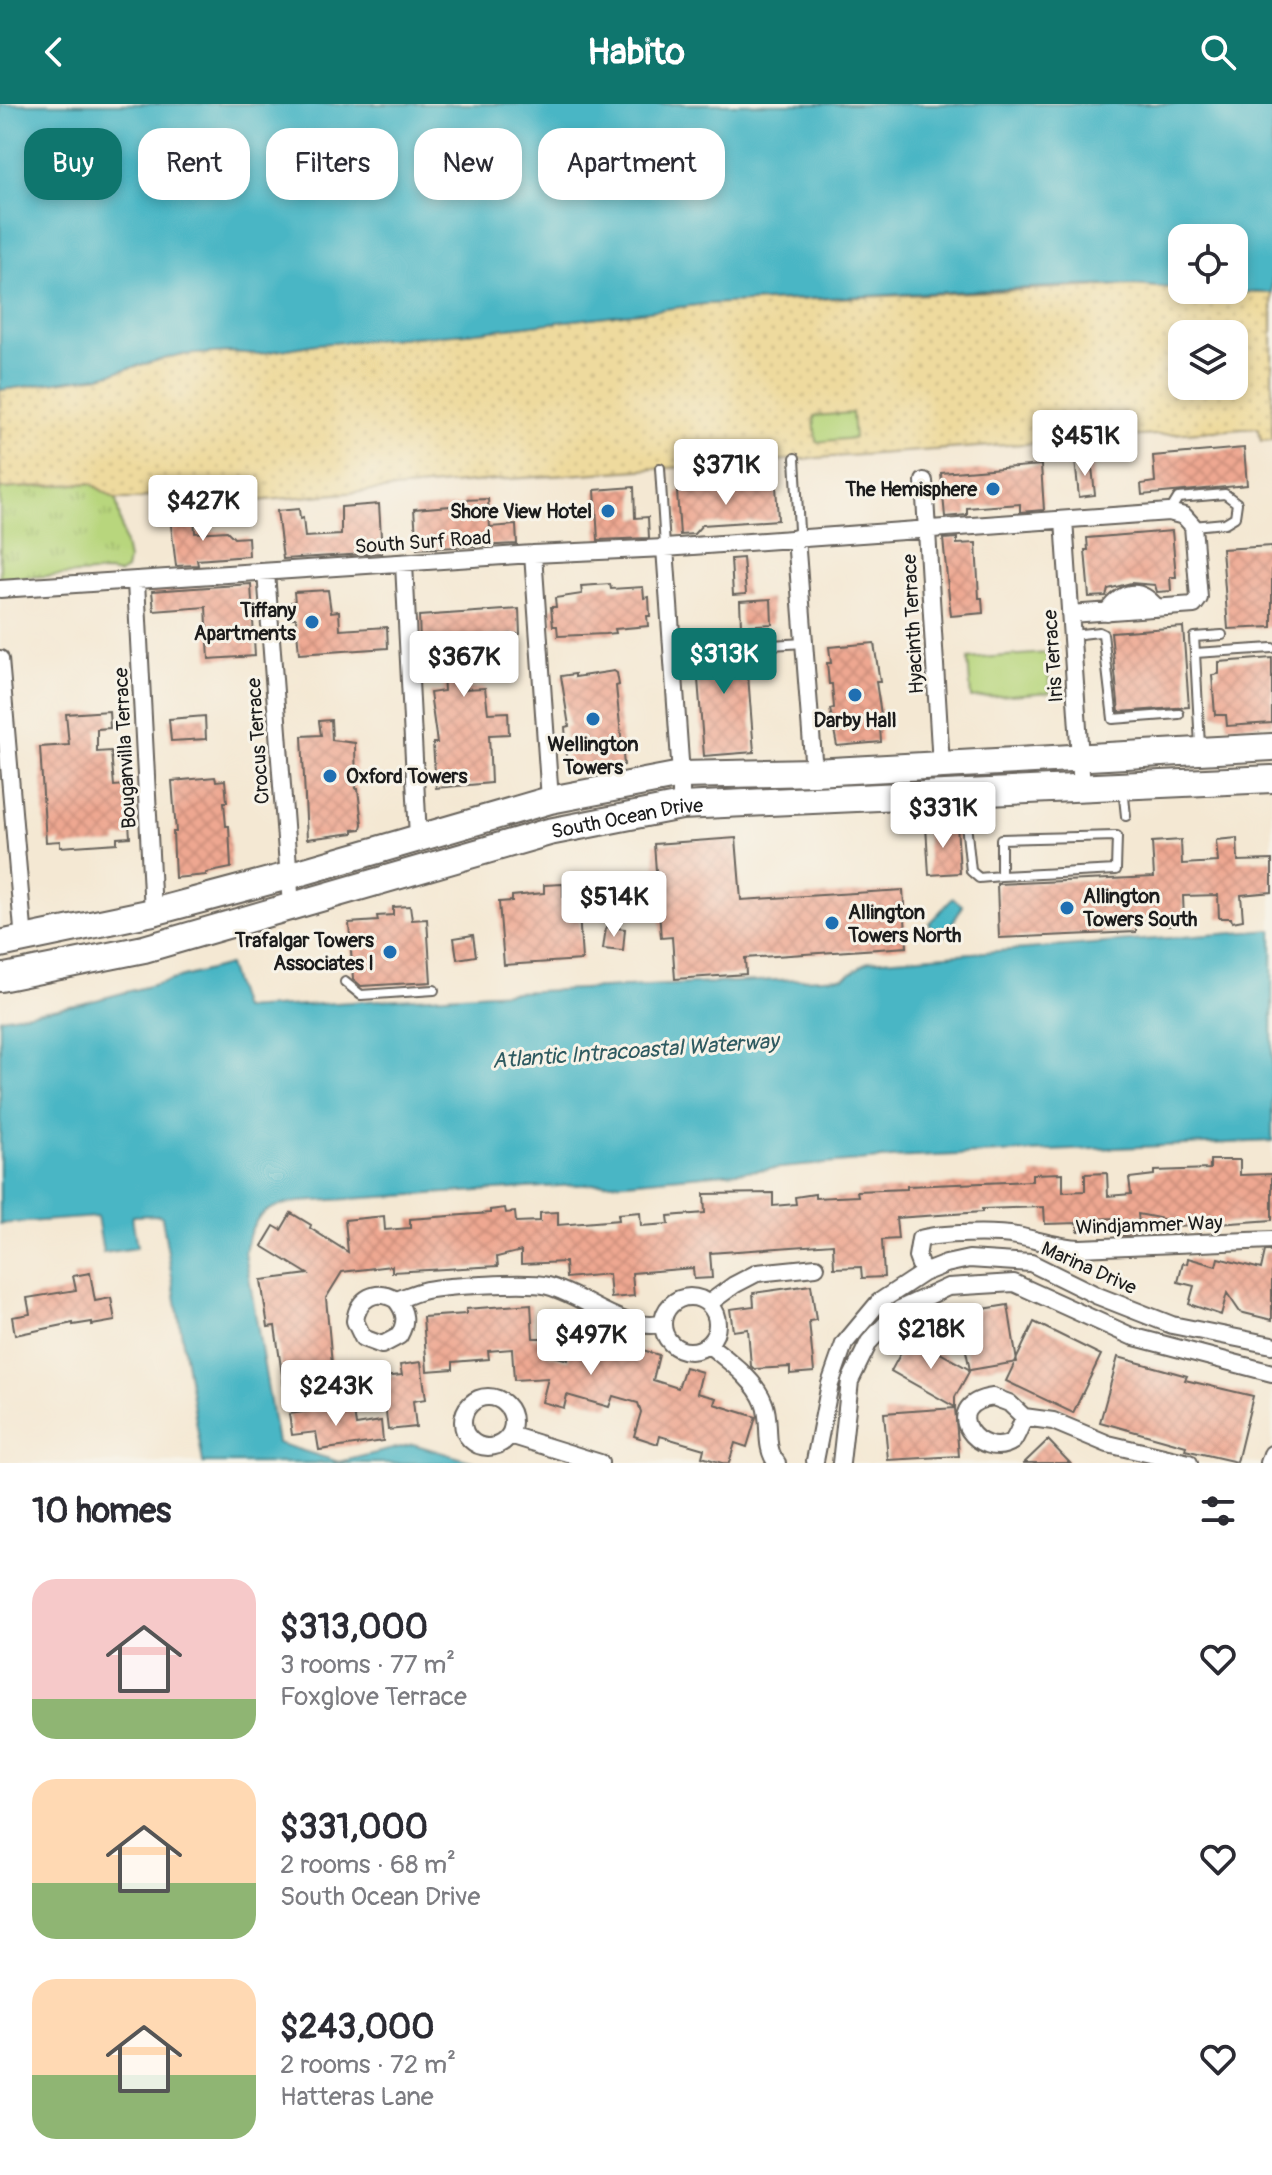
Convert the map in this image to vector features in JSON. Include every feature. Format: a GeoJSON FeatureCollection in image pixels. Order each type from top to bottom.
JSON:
{"type":"FeatureCollection","features":[{"type":"Feature","properties":{"kind":"main road","name":"South Ocean Drive"},"geometry":{"type":"LineString","coordinates":[[12,943],[153,912],[550,800],[681,775],[814,772],[1272,747]]}},
{"type":"Feature","properties":{"kind":"main road","name":"South Ocean Drive"},"geometry":{"type":"LineString","coordinates":[[0,978],[144,949],[549,832],[681,806],[1272,779]]}},
{"type":"Feature","properties":{"kind":"main road"},"geometry":{"type":"LineString","coordinates":[[0,970],[20,953],[12,943]]}},
{"type":"Feature","properties":{"kind":"street","name":"Hyacinth Terrace"},"geometry":{"type":"LineString","coordinates":[[924,481],[941,765]]}},
{"type":"Feature","properties":{"kind":"street","name":"South Surf Road"},"geometry":{"type":"LineString","coordinates":[[0,589],[1064,520],[1182,518]]}},
{"type":"Feature","properties":{"kind":"street"},"geometry":{"type":"LineString","coordinates":[[1070,614],[1194,605],[1199,598],[1182,518]]}},
{"type":"Feature","properties":{"kind":"street","name":"Iris Terrace"},"geometry":{"type":"LineString","coordinates":[[1064,520],[1082,788]]}},
{"type":"Feature","properties":{"kind":"street"},"geometry":{"type":"LineString","coordinates":[[796,538],[814,772]]}},
{"type":"Feature","properties":{"kind":"street"},"geometry":{"type":"LineString","coordinates":[[665,548],[681,806]]}},
{"type":"Feature","properties":{"kind":"street"},"geometry":{"type":"LineString","coordinates":[[533,554],[550,800]]}},
{"type":"Feature","properties":{"kind":"street"},"geometry":{"type":"LineString","coordinates":[[404,564],[418,837]]}},
{"type":"Feature","properties":{"kind":"street","name":"Crocus Terrace"},"geometry":{"type":"LineString","coordinates":[[266,572],[291,906]]}},
{"type":"Feature","properties":{"kind":"street","name":"Bouganvilla Terrace"},"geometry":{"type":"LineString","coordinates":[[136,582],[153,912]]}},
{"type":"Feature","properties":{"kind":"street"},"geometry":{"type":"LineString","coordinates":[[0,659],[12,943]]}},
{"type":"Feature","properties":{"kind":"street","name":"Windjammer Way"},"geometry":{"type":"LineString","coordinates":[[923,1273],[917,1257],[920,1239],[935,1235],[1014,1235],[1059,1247],[1080,1248],[1272,1240]]}},
{"type":"Feature","properties":{"kind":"street","name":"Marina Drive"},"geometry":{"type":"LineString","coordinates":[[1272,1345],[1172,1325],[1098,1296],[1031,1263],[969,1259],[923,1273],[879,1302],[844,1344],[830,1384],[813,1462],[825,1459],[840,1463],[850,1381],[869,1342],[900,1309],[948,1287],[1014,1283],[1131,1336],[1272,1373]]}},
{"type":"Feature","properties":{"kind":"street"},"geometry":{"type":"LineString","coordinates":[[708,1304],[757,1273],[816,1267]]}},
{"type":"Feature","properties":{"kind":"street"},"geometry":{"type":"LineString","coordinates":[[396,1300],[426,1290],[523,1284],[548,1286],[628,1323],[647,1327],[662,1324]]}},
{"type":"Feature","properties":{"kind":"street"},"geometry":{"type":"LineString","coordinates":[[692,1296],[708,1304],[717,1319],[714,1337],[708,1344],[701,1349],[684,1350],[669,1341],[662,1324],[668,1307],[674,1301],[692,1296]]}},
{"type":"Feature","properties":{"kind":"street"},"geometry":{"type":"LineString","coordinates":[[708,1344],[755,1388],[765,1403],[771,1454],[777,1463]]}},
{"type":"Feature","properties":{"kind":"street"},"geometry":{"type":"LineString","coordinates":[[1024,1417],[1053,1421],[1108,1444],[1189,1463]]}},
{"type":"Feature","properties":{"kind":"street"},"geometry":{"type":"LineString","coordinates":[[510,1435],[600,1463]]}},
{"type":"Feature","properties":{"kind":"street"},"geometry":{"type":"LineString","coordinates":[[760,1463],[762,1450],[769,1442]]}},
{"type":"Feature","properties":{"kind":"street"},"geometry":{"type":"LineString","coordinates":[[1269,1463],[1272,1454]]}},
{"type":"Feature","properties":{"kind":"lane"},"geometry":{"type":"LineString","coordinates":[[795,458],[799,530],[796,538]]}},
{"type":"Feature","properties":{"kind":"lane"},"geometry":{"type":"LineString","coordinates":[[660,468],[665,548]]}},
{"type":"Feature","properties":{"kind":"lane"},"geometry":{"type":"LineString","coordinates":[[1225,494],[1237,503],[1235,517],[1225,523],[1182,518],[1178,498],[1225,494]]}},
{"type":"Feature","properties":{"kind":"lane"},"geometry":{"type":"LineString","coordinates":[[1072,635],[1103,634],[1113,719],[1179,714]]}},
{"type":"Feature","properties":{"kind":"lane"},"geometry":{"type":"LineString","coordinates":[[1200,751],[1194,637],[1222,635]]}},
{"type":"Feature","properties":{"kind":"lane"},"geometry":{"type":"LineString","coordinates":[[755,646],[804,643]]}},
{"type":"Feature","properties":{"kind":"lane"},"geometry":{"type":"LineString","coordinates":[[1195,653],[1272,648]]}},
{"type":"Feature","properties":{"kind":"lane"},"geometry":{"type":"LineString","coordinates":[[1123,787],[1126,816]]}},
{"type":"Feature","properties":{"kind":"lane"},"geometry":{"type":"LineString","coordinates":[[963,795],[971,871],[979,878],[1116,870],[1117,836],[1001,839],[1001,876]]}},
{"type":"Feature","properties":{"kind":"lane"},"geometry":{"type":"LineString","coordinates":[[345,982],[361,995],[434,990]]}},
{"type":"Feature","properties":{"kind":"green space"},"geometry":{"type":"Polygon","coordinates":[[[852,413],[854,438],[816,442],[814,416],[852,413]]]}},
{"type":"Feature","properties":{"kind":"green space"},"geometry":{"type":"Polygon","coordinates":[[[90,483],[116,499],[128,560],[126,570],[119,574],[109,572],[0,579],[0,489],[90,483]]]}},
{"type":"Feature","properties":{"kind":"green space"},"geometry":{"type":"Polygon","coordinates":[[[1047,653],[1050,692],[971,698],[968,659],[1047,653]]]}},
{"type":"Feature","properties":{"kind":"sand"},"geometry":{"type":"Polygon","coordinates":[[[1134,285],[1168,288],[1168,304],[1248,304],[1248,293],[1272,293],[1272,440],[1261,441],[1258,428],[508,479],[231,503],[209,502],[200,493],[162,493],[138,499],[116,499],[90,483],[0,489],[0,390],[100,376],[178,355],[258,354],[316,344],[467,333],[705,304],[1134,285]]]}},
{"type":"Feature","properties":{"kind":"water"},"geometry":{"type":"Polygon","coordinates":[[[0,104],[1272,104],[1272,293],[1248,292],[1248,224],[1168,224],[1168,288],[1073,286],[705,304],[467,333],[316,344],[258,354],[178,355],[100,376],[0,390],[0,104]]]}},
{"type":"Feature","properties":{"kind":"water"},"geometry":{"type":"Polygon","coordinates":[[[953,898],[963,906],[944,936],[934,934],[929,923],[953,898]]]}},
{"type":"Feature","properties":{"kind":"water","name":"Atlantic Intracoastal Waterway"},"geometry":{"type":"Polygon","coordinates":[[[1272,930],[1272,1141],[891,1158],[626,1182],[299,1202],[268,1210],[255,1222],[245,1253],[277,1443],[339,1462],[413,1444],[477,1463],[203,1463],[162,1217],[132,1216],[137,1248],[103,1253],[97,1217],[0,1224],[0,1018],[81,1004],[228,965],[242,1009],[492,993],[844,977],[869,961],[1272,930]]]}},
{"type":"Feature","properties":{"kind":"building"},"geometry":{"type":"Polygon","coordinates":[[[1244,448],[1247,485],[1142,495],[1141,484],[1155,482],[1153,456],[1244,448]]]}},
{"type":"Feature","properties":{"kind":"building"},"geometry":{"type":"Polygon","coordinates":[[[1091,458],[1095,495],[1079,497],[1075,460],[1091,458]]]}},
{"type":"Feature","properties":{"kind":"building","name":"The Hemisphere"},"geometry":{"type":"Polygon","coordinates":[[[1041,465],[1044,510],[1020,512],[1020,504],[967,508],[967,515],[945,517],[941,473],[1041,465]]]}},
{"type":"Feature","properties":{"kind":"building"},"geometry":{"type":"Polygon","coordinates":[[[776,485],[778,520],[702,525],[694,534],[680,535],[677,492],[776,485]]]}},
{"type":"Feature","properties":{"kind":"building","name":"Shore View Hotel"},"geometry":{"type":"Polygon","coordinates":[[[634,487],[635,518],[648,517],[649,538],[598,540],[595,490],[634,487]]]}},
{"type":"Feature","properties":{"kind":"building"},"geometry":{"type":"Polygon","coordinates":[[[488,499],[490,527],[516,525],[517,544],[417,549],[414,509],[463,505],[463,500],[488,499]]]}},
{"type":"Feature","properties":{"kind":"building"},"geometry":{"type":"Polygon","coordinates":[[[379,504],[382,553],[283,559],[277,511],[299,509],[305,537],[341,535],[341,507],[379,504]]]}},
{"type":"Feature","properties":{"kind":"building"},"geometry":{"type":"Polygon","coordinates":[[[194,515],[195,533],[227,531],[234,538],[248,537],[249,556],[197,560],[198,565],[176,566],[170,517],[194,515]]]}},
{"type":"Feature","properties":{"kind":"building"},"geometry":{"type":"Polygon","coordinates":[[[1172,531],[1176,577],[1170,577],[1171,591],[1157,592],[1155,585],[1131,583],[1108,589],[1106,596],[1089,597],[1085,550],[1088,550],[1087,538],[1172,531]]]}},
{"type":"Feature","properties":{"kind":"building"},"geometry":{"type":"Polygon","coordinates":[[[957,538],[957,544],[976,543],[979,598],[982,598],[983,613],[951,616],[943,539],[957,538]]]}},
{"type":"Feature","properties":{"kind":"building"},"geometry":{"type":"Polygon","coordinates":[[[1272,546],[1272,627],[1228,629],[1222,549],[1272,546]]]}},
{"type":"Feature","properties":{"kind":"building"},"geometry":{"type":"Polygon","coordinates":[[[743,558],[746,594],[733,595],[731,559],[743,558]]]}},
{"type":"Feature","properties":{"kind":"building"},"geometry":{"type":"Polygon","coordinates":[[[251,584],[255,656],[209,659],[206,607],[154,611],[152,591],[251,584]]]}},
{"type":"Feature","properties":{"kind":"building"},"geometry":{"type":"Polygon","coordinates":[[[610,584],[611,589],[643,587],[644,598],[649,597],[648,626],[615,629],[616,633],[558,636],[557,626],[553,626],[551,607],[556,607],[555,598],[582,594],[581,586],[610,584]]]}},
{"type":"Feature","properties":{"kind":"building","name":"Tiffany Apartments"},"geometry":{"type":"Polygon","coordinates":[[[328,590],[331,612],[339,611],[340,630],[387,627],[388,648],[299,654],[296,618],[292,618],[294,592],[328,590]]]}},
{"type":"Feature","properties":{"kind":"building"},"geometry":{"type":"Polygon","coordinates":[[[771,599],[772,624],[741,626],[740,601],[771,599]]]}},
{"type":"Feature","properties":{"kind":"building"},"geometry":{"type":"Polygon","coordinates":[[[519,609],[520,634],[459,638],[463,689],[485,688],[488,713],[508,712],[509,734],[489,735],[491,783],[436,788],[433,743],[437,743],[430,693],[444,691],[441,640],[420,641],[419,616],[519,609]]]}},
{"type":"Feature","properties":{"kind":"building"},"geometry":{"type":"Polygon","coordinates":[[[1183,627],[1189,707],[1119,712],[1111,632],[1183,627]]]}},
{"type":"Feature","properties":{"kind":"building"},"geometry":{"type":"Polygon","coordinates":[[[745,637],[754,752],[704,756],[695,641],[745,637]]]}},
{"type":"Feature","properties":{"kind":"building","name":"Darby Hall"},"geometry":{"type":"Polygon","coordinates":[[[874,643],[880,682],[876,682],[883,727],[880,727],[881,742],[837,746],[830,709],[834,708],[827,663],[831,663],[829,647],[874,643]]]}},
{"type":"Feature","properties":{"kind":"building"},"geometry":{"type":"Polygon","coordinates":[[[1272,658],[1272,723],[1227,726],[1226,715],[1215,715],[1212,675],[1219,674],[1219,662],[1272,658]]]}},
{"type":"Feature","properties":{"kind":"building","name":"Wellington Towers"},"geometry":{"type":"Polygon","coordinates":[[[614,671],[619,685],[616,686],[624,765],[568,771],[565,727],[569,726],[561,676],[614,671]]]}},
{"type":"Feature","properties":{"kind":"building"},"geometry":{"type":"Polygon","coordinates":[[[109,711],[110,728],[97,729],[97,752],[111,751],[114,786],[126,785],[130,837],[117,838],[117,843],[60,847],[60,841],[46,842],[40,747],[69,745],[66,714],[109,711]]]}},
{"type":"Feature","properties":{"kind":"building"},"geometry":{"type":"Polygon","coordinates":[[[205,716],[206,739],[171,741],[169,719],[205,716]]]}},
{"type":"Feature","properties":{"kind":"building","name":"Oxford Towers"},"geometry":{"type":"Polygon","coordinates":[[[331,720],[332,740],[355,743],[361,829],[353,830],[353,833],[307,839],[302,736],[321,735],[319,721],[331,720]]]}},
{"type":"Feature","properties":{"kind":"building"},"geometry":{"type":"Polygon","coordinates":[[[215,777],[216,781],[225,780],[227,802],[224,802],[226,826],[229,826],[231,868],[206,875],[175,878],[173,832],[176,832],[172,781],[215,777]]]}},
{"type":"Feature","properties":{"kind":"building"},"geometry":{"type":"Polygon","coordinates":[[[957,824],[960,873],[929,875],[926,826],[957,824]]]}},
{"type":"Feature","properties":{"kind":"building"},"geometry":{"type":"Polygon","coordinates":[[[736,838],[741,900],[903,890],[907,947],[745,958],[746,974],[675,979],[672,937],[661,938],[654,844],[736,838]]]}},
{"type":"Feature","properties":{"kind":"building"},"geometry":{"type":"Polygon","coordinates":[[[1237,838],[1238,861],[1272,860],[1272,892],[1241,895],[1243,920],[1232,922],[1231,918],[1219,918],[1218,895],[1183,896],[1184,919],[1180,924],[1168,925],[1168,920],[1136,922],[1136,932],[999,938],[997,884],[1154,877],[1152,842],[1181,840],[1182,864],[1218,862],[1216,840],[1237,838]]]}},
{"type":"Feature","properties":{"kind":"building"},"geometry":{"type":"Polygon","coordinates":[[[563,884],[563,897],[578,896],[582,960],[504,965],[499,902],[512,901],[512,896],[544,893],[544,885],[563,884]]]}},
{"type":"Feature","properties":{"kind":"building","name":"Trafalgar Towers Associates I"},"geometry":{"type":"Polygon","coordinates":[[[410,906],[412,920],[427,919],[431,982],[361,986],[353,979],[349,923],[378,921],[377,916],[393,915],[393,907],[410,906]]]}},
{"type":"Feature","properties":{"kind":"building"},"geometry":{"type":"Polygon","coordinates":[[[606,927],[625,929],[623,951],[603,949],[606,927]]]}},
{"type":"Feature","properties":{"kind":"building"},"geometry":{"type":"Polygon","coordinates":[[[473,935],[476,956],[457,959],[454,938],[473,935]]]}},
{"type":"Feature","properties":{"kind":"building"},"geometry":{"type":"Polygon","coordinates":[[[1210,1160],[1240,1160],[1240,1175],[1272,1174],[1272,1220],[1164,1228],[1164,1219],[1138,1214],[1140,1234],[1123,1235],[1122,1222],[1116,1223],[1116,1218],[1092,1219],[1093,1231],[1078,1231],[1078,1223],[1045,1224],[1044,1207],[982,1209],[982,1212],[896,1218],[898,1239],[882,1240],[884,1277],[862,1278],[861,1267],[834,1268],[833,1244],[710,1253],[712,1278],[694,1279],[693,1268],[632,1273],[634,1296],[611,1298],[609,1274],[566,1278],[565,1262],[521,1264],[521,1251],[497,1257],[498,1266],[392,1272],[392,1266],[342,1272],[326,1298],[332,1364],[336,1364],[340,1385],[285,1395],[275,1326],[268,1327],[261,1280],[308,1274],[262,1246],[274,1226],[281,1230],[291,1213],[348,1252],[345,1220],[384,1216],[385,1230],[410,1228],[410,1219],[490,1213],[490,1210],[505,1208],[506,1213],[515,1212],[516,1222],[540,1221],[540,1213],[558,1212],[558,1225],[619,1220],[618,1214],[640,1212],[641,1226],[669,1224],[668,1216],[705,1213],[704,1194],[773,1193],[773,1206],[796,1204],[795,1197],[815,1194],[815,1198],[858,1196],[857,1191],[1032,1181],[1032,1174],[1063,1173],[1063,1192],[1085,1191],[1085,1174],[1107,1173],[1108,1196],[1131,1194],[1129,1178],[1154,1175],[1154,1171],[1210,1169],[1210,1160]]]}},
{"type":"Feature","properties":{"kind":"building"},"geometry":{"type":"Polygon","coordinates":[[[1265,1251],[1272,1251],[1272,1320],[1240,1312],[1227,1293],[1221,1315],[1189,1304],[1194,1286],[1178,1282],[1183,1263],[1187,1264],[1188,1258],[1216,1266],[1218,1258],[1261,1269],[1265,1251]]]}},
{"type":"Feature","properties":{"kind":"building"},"geometry":{"type":"Polygon","coordinates":[[[90,1273],[95,1301],[111,1298],[115,1321],[92,1325],[92,1322],[73,1323],[15,1335],[12,1317],[30,1314],[27,1298],[76,1290],[73,1276],[90,1273]]]}},
{"type":"Feature","properties":{"kind":"building"},"geometry":{"type":"Polygon","coordinates":[[[811,1285],[816,1320],[809,1321],[814,1372],[790,1374],[790,1367],[754,1369],[751,1366],[748,1329],[733,1331],[730,1309],[754,1306],[753,1293],[811,1285]]]}},
{"type":"Feature","properties":{"kind":"building"},"geometry":{"type":"Polygon","coordinates":[[[531,1304],[533,1338],[542,1338],[543,1353],[568,1360],[577,1323],[599,1329],[596,1343],[642,1356],[643,1350],[659,1355],[653,1380],[678,1388],[685,1367],[702,1372],[697,1393],[716,1398],[714,1404],[756,1417],[747,1447],[735,1443],[729,1463],[722,1463],[702,1457],[704,1449],[660,1436],[658,1444],[634,1436],[641,1412],[638,1403],[613,1396],[609,1407],[567,1395],[564,1408],[542,1402],[548,1378],[514,1380],[512,1349],[488,1351],[489,1359],[453,1362],[453,1369],[427,1371],[423,1317],[466,1314],[466,1309],[531,1304]]]}},
{"type":"Feature","properties":{"kind":"building"},"geometry":{"type":"Polygon","coordinates":[[[1008,1305],[1017,1362],[970,1370],[958,1313],[1008,1305]]]}},
{"type":"Feature","properties":{"kind":"building"},"geometry":{"type":"Polygon","coordinates":[[[1034,1322],[1101,1355],[1073,1413],[1006,1381],[1034,1322]]]}},
{"type":"Feature","properties":{"kind":"building"},"geometry":{"type":"Polygon","coordinates":[[[910,1336],[970,1370],[955,1397],[955,1407],[891,1371],[910,1336]]]}},
{"type":"Feature","properties":{"kind":"building"},"geometry":{"type":"Polygon","coordinates":[[[1118,1357],[1187,1376],[1185,1380],[1253,1396],[1237,1462],[1185,1450],[1186,1446],[1100,1422],[1118,1357]]]}},
{"type":"Feature","properties":{"kind":"building"},"geometry":{"type":"Polygon","coordinates":[[[421,1362],[426,1399],[413,1401],[416,1427],[388,1430],[382,1377],[402,1375],[400,1365],[421,1362]]]}},
{"type":"Feature","properties":{"kind":"building"},"geometry":{"type":"Polygon","coordinates":[[[353,1405],[356,1425],[381,1421],[383,1441],[319,1450],[316,1432],[292,1435],[289,1414],[353,1405]]]}},
{"type":"Feature","properties":{"kind":"building"},"geometry":{"type":"Polygon","coordinates":[[[955,1408],[959,1456],[888,1460],[884,1413],[955,1408]]]}},
{"type":"Feature","properties":{"kind":"building"},"geometry":{"type":"Polygon","coordinates":[[[1048,1440],[1070,1463],[1024,1463],[1048,1440]]]}},
{"type":"Feature","properties":{"kind":"place","name":"The Hemisphere"},"geometry":{"type":"Point","coordinates":[993,489]}},
{"type":"Feature","properties":{"kind":"place","name":"Shore View Hotel"},"geometry":{"type":"Point","coordinates":[608,511]}},
{"type":"Feature","properties":{"kind":"place","name":"Tiffany Apartments"},"geometry":{"type":"Point","coordinates":[312,622]}},
{"type":"Feature","properties":{"kind":"place","name":"Darby Hall"},"geometry":{"type":"Point","coordinates":[855,695]}},
{"type":"Feature","properties":{"kind":"place","name":"Wellington Towers"},"geometry":{"type":"Point","coordinates":[593,719]}},
{"type":"Feature","properties":{"kind":"place","name":"Oxford Towers"},"geometry":{"type":"Point","coordinates":[330,776]}},
{"type":"Feature","properties":{"kind":"place","name":"Allington Towers South"},"geometry":{"type":"Point","coordinates":[1067,908]}},
{"type":"Feature","properties":{"kind":"place","name":"Allington Towers North"},"geometry":{"type":"Point","coordinates":[832,923]}},
{"type":"Feature","properties":{"kind":"place","name":"Trafalgar Towers Associates I"},"geometry":{"type":"Point","coordinates":[390,952]}}]}
